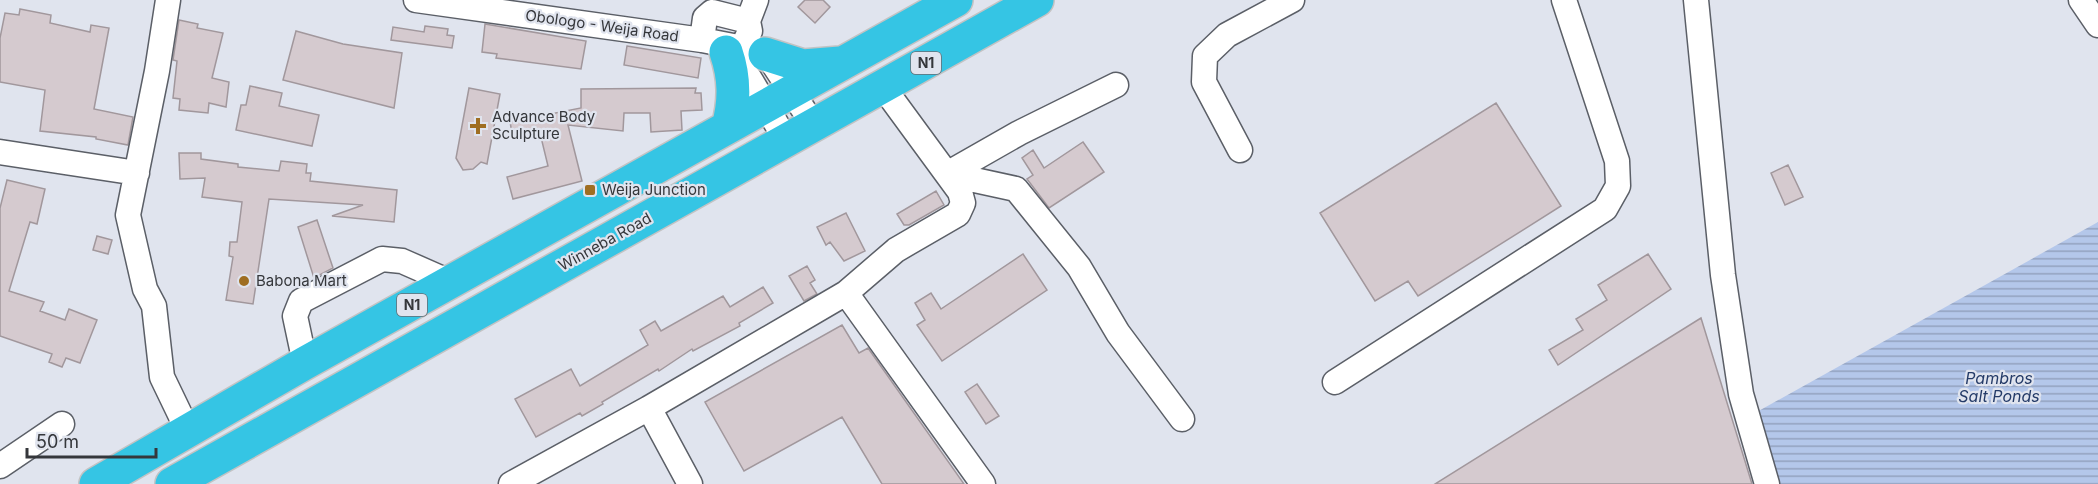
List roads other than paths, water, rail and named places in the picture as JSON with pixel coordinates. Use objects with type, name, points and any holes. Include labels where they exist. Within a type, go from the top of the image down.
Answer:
[{"type":"highway","name":"N1","points":[[96,484],[305,363],[956,0]]},
{"type":"highway","name":"Winneba Road","points":[[172,484],[1037,0]]},
{"type":"highway","points":[[728,127],[732,112],[734,82],[730,47],[803,66],[848,62]]},
{"type":"highway","points":[[258,390],[278,425]]},
{"type":"street","points":[[168,0],[157,71],[128,215],[145,289],[153,306],[162,377],[188,431]]},
{"type":"street","name":"Obologo - Weija Road","points":[[416,0],[449,2],[730,47]]},
{"type":"street","points":[[1240,150],[1204,82],[1205,56],[1227,35],[1292,0]]},
{"type":"street","points":[[1335,382],[1605,209],[1618,186],[1617,161],[1564,0]]},
{"type":"street","points":[[1696,0],[1723,275],[1741,394],[1767,484]]},
{"type":"street","points":[[2081,0],[2098,25]]},
{"type":"street","points":[[730,47],[750,31],[752,11],[713,6],[705,18],[730,47],[780,99],[799,132]]},
{"type":"street","points":[[730,47],[750,79],[780,99]]},
{"type":"street","points":[[947,174],[1019,133],[1116,85]]},
{"type":"street","points":[[511,484],[649,408],[846,293],[896,250],[958,214],[963,203],[960,192],[883,87]]},
{"type":"street","points":[[0,153],[137,173]]},
{"type":"street","points":[[947,174],[1016,189],[1079,267],[1118,333],[1182,419]]},
{"type":"street","points":[[305,363],[295,316],[301,301],[382,259],[402,261],[452,283]]},
{"type":"street","points":[[846,293],[983,484]]},
{"type":"street","points":[[649,408],[690,484]]},
{"type":"street","points":[[0,466],[62,424]]},
{"type":"water","name":"Pambros Salt Ponds","points":[[2098,222],[2098,484],[1779,484],[1755,413]]},
{"type":"place","name":"Advance Body Sculpture","points":[[478,126]]},
{"type":"place","name":"Weija Junction","points":[[590,190]]},
{"type":"place","name":"Babona Mart","points":[[244,281]]}]
